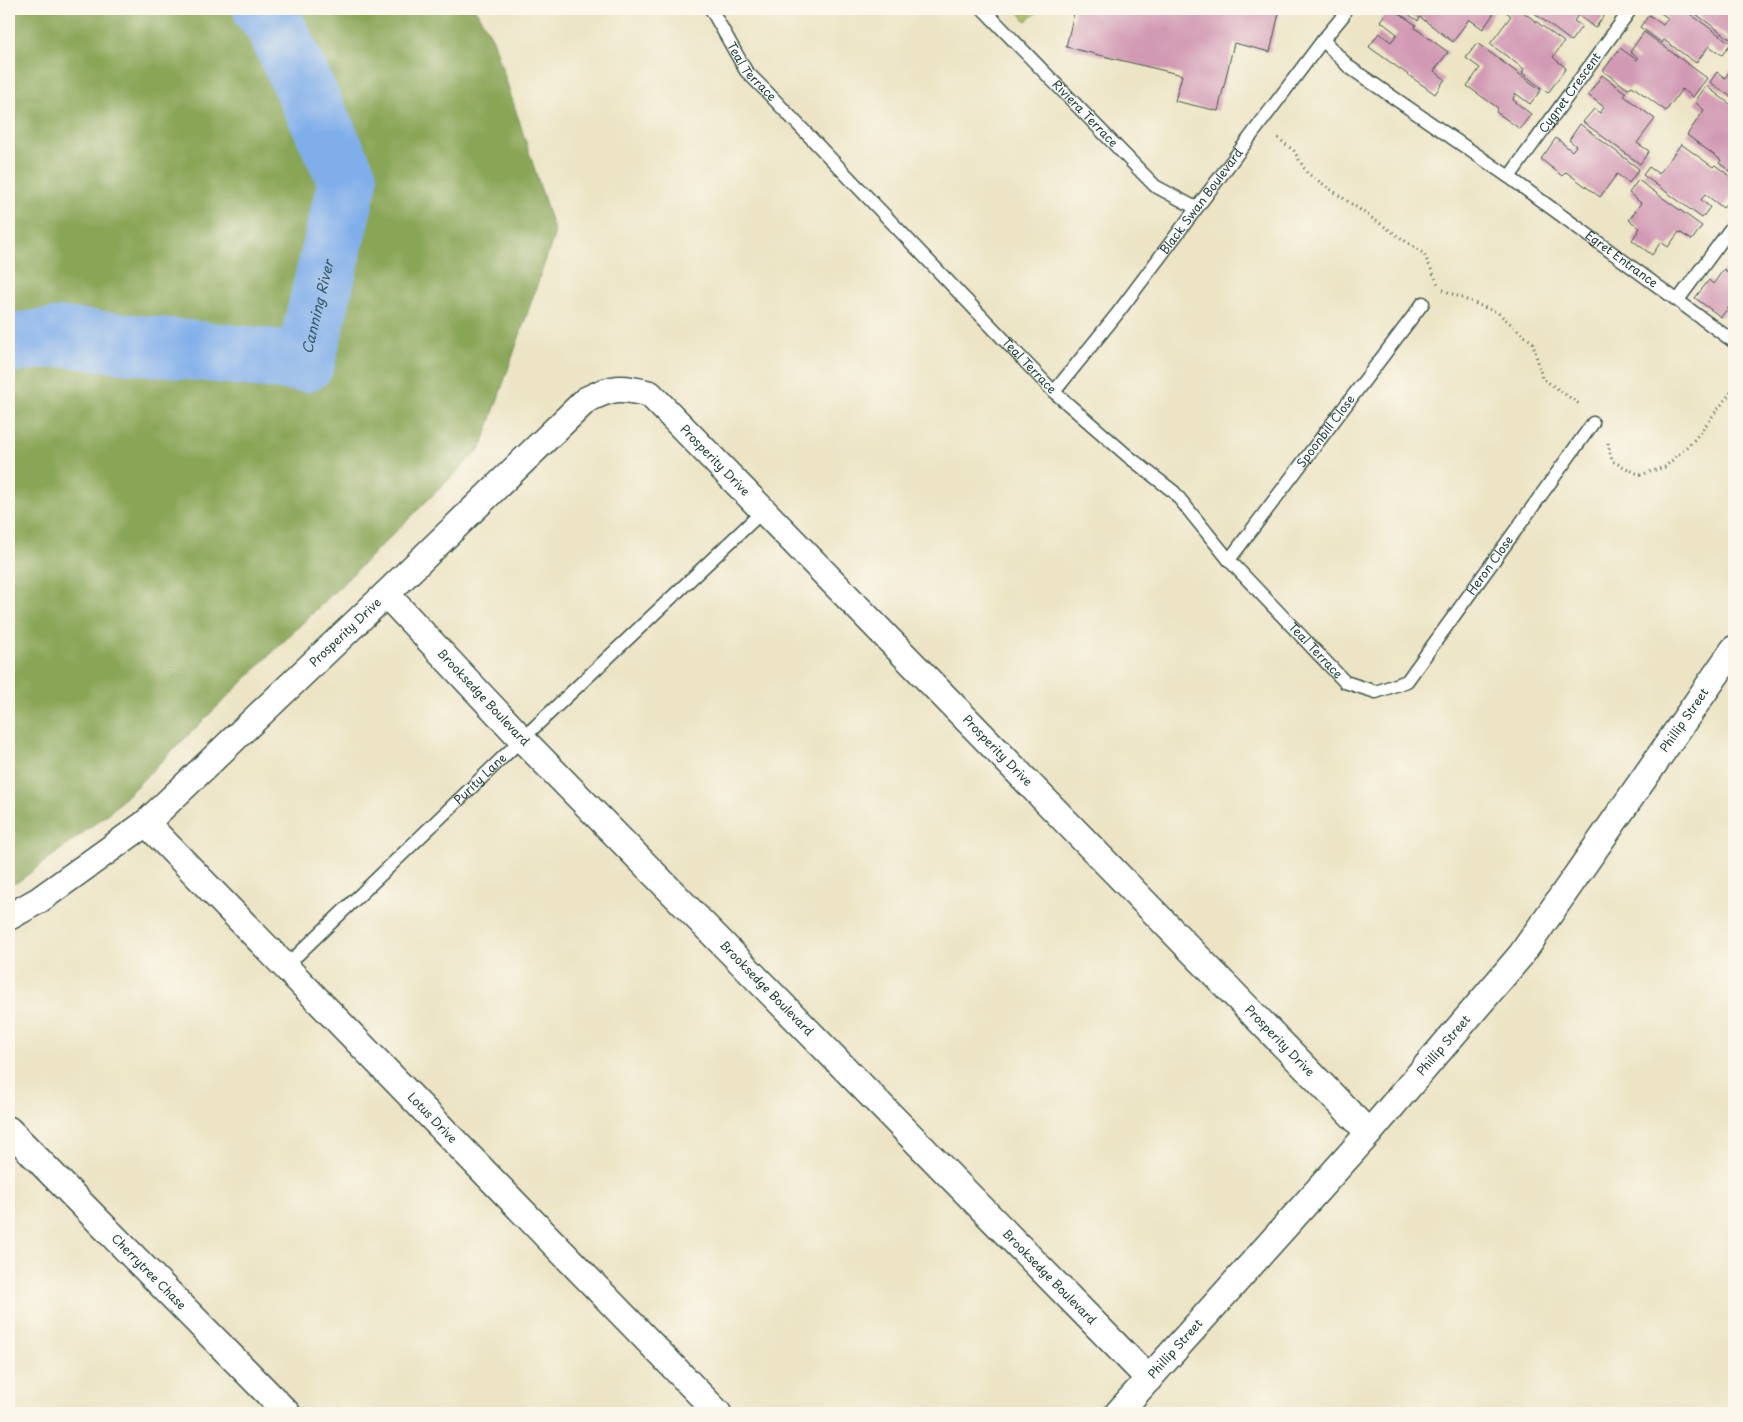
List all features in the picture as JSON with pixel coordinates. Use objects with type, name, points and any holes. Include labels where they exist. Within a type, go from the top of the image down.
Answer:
[{"type":"street","name":"Prosperity Drive","points":[[9,917],[39,900],[146,823],[586,400],[606,390],[630,388],[650,394],[1369,1133]]},
{"type":"street","name":"Brooksedge Boulevard","points":[[386,594],[522,739],[1149,1379]]},
{"type":"street","name":"Phillip Street","points":[[1118,1413],[1369,1133],[1521,955],[1734,649]]},
{"type":"street","name":"Lotus Drive","points":[[146,823],[718,1413]]},
{"type":"street","name":"Cherrytree Chase","points":[[9,1130],[287,1413]]},
{"type":"lane","name":"Teal Terrace","points":[[711,9],[746,71],[1054,392],[1129,457],[1174,492],[1228,560],[1344,682],[1376,692]]},
{"type":"lane","name":"Riviera Terrace","points":[[983,9],[1155,186],[1196,208]]},
{"type":"lane","name":"Black Swan Boulevard","points":[[1054,392],[1118,314],[1196,208],[1343,16],[1344,9]]},
{"type":"lane","name":"Cygnet Crescent","points":[[1509,177],[1631,9]]},
{"type":"lane","name":"Egret Entrance","points":[[1323,40],[1349,67],[1509,177],[1734,342]]},
{"type":"lane","points":[[1678,300],[1734,224]]},
{"type":"lane","name":"Spoonbill Close","points":[[1228,560],[1423,303]]},
{"type":"lane","name":"Heron Close","points":[[1376,692],[1407,681],[1592,423]]},
{"type":"lane","name":"Purity Lane","points":[[285,967],[764,510]]},
{"type":"path","points":[[1259,125],[1294,151],[1307,173],[1424,254],[1440,288],[1498,314],[1534,343],[1542,378],[1580,405]]},
{"type":"path","points":[[1606,437],[1612,461],[1640,475],[1665,467],[1695,439],[1734,388]]},
{"type":"green space","points":[[9,9],[475,9],[493,39],[555,233],[481,448],[109,813],[18,882],[9,885]]},
{"type":"green space","points":[[1016,9],[1041,9],[1026,21]]},
{"type":"building","points":[[1075,9],[1280,9],[1270,52],[1234,43],[1218,111],[1175,101],[1182,75],[1066,47]]},
{"type":"building","points":[[1389,9],[1393,9],[1416,25],[1415,28],[1448,52],[1434,71],[1445,79],[1435,94],[1369,47],[1379,33],[1391,42],[1397,34],[1380,21]]},
{"type":"building","points":[[1401,9],[1488,9],[1494,13],[1483,29],[1469,19],[1453,42],[1420,17],[1418,21]]},
{"type":"building","points":[[1502,9],[1519,9],[1564,42],[1553,57],[1566,68],[1548,93],[1522,73],[1524,69],[1490,44],[1511,16]]},
{"type":"building","points":[[1529,9],[1609,9],[1595,28],[1578,15],[1574,21],[1582,26],[1571,41]]},
{"type":"building","points":[[1657,9],[1683,9],[1731,43],[1722,55],[1709,46],[1696,63],[1664,40],[1662,43],[1640,27],[1649,15],[1663,25],[1668,18]]},
{"type":"building","points":[[1689,9],[1734,9],[1733,41]]},
{"type":"building","points":[[1644,32],[1707,78],[1693,97],[1682,89],[1666,111],[1632,86],[1628,89],[1603,71],[1620,48],[1637,60],[1638,58],[1630,52]]},
{"type":"building","points":[[1477,43],[1541,90],[1530,104],[1515,93],[1513,100],[1531,114],[1520,129],[1496,112],[1498,108],[1467,86],[1480,68],[1466,58]]},
{"type":"building","points":[[1734,65],[1734,99],[1710,82],[1717,72],[1725,78]]},
{"type":"building","points":[[1602,75],[1626,93],[1624,96],[1655,119],[1637,143],[1649,151],[1640,164],[1583,122],[1594,109],[1600,113],[1604,107],[1588,95]]},
{"type":"building","points":[[1706,86],[1734,107],[1734,174],[1719,163],[1721,160],[1687,135],[1704,110],[1695,102]]},
{"type":"building","points":[[1580,124],[1639,169],[1629,183],[1617,174],[1600,197],[1566,172],[1562,176],[1541,159],[1556,138],[1572,151],[1576,146],[1569,140]]},
{"type":"building","points":[[1681,144],[1713,167],[1715,165],[1734,179],[1734,193],[1723,208],[1705,194],[1701,200],[1710,207],[1702,218],[1643,175],[1649,167],[1659,174]]},
{"type":"building","points":[[1638,180],[1702,226],[1692,240],[1679,232],[1668,247],[1661,242],[1652,255],[1632,240],[1640,228],[1629,220],[1641,203],[1629,193]]},
{"type":"building","points":[[1734,262],[1734,304],[1732,303],[1721,317],[1695,298],[1709,280],[1713,284],[1724,269],[1727,272]]},
{"type":"waterway","name":"Canning River","points":[[9,343],[63,337],[305,362],[348,180],[271,17],[263,9]]}]
